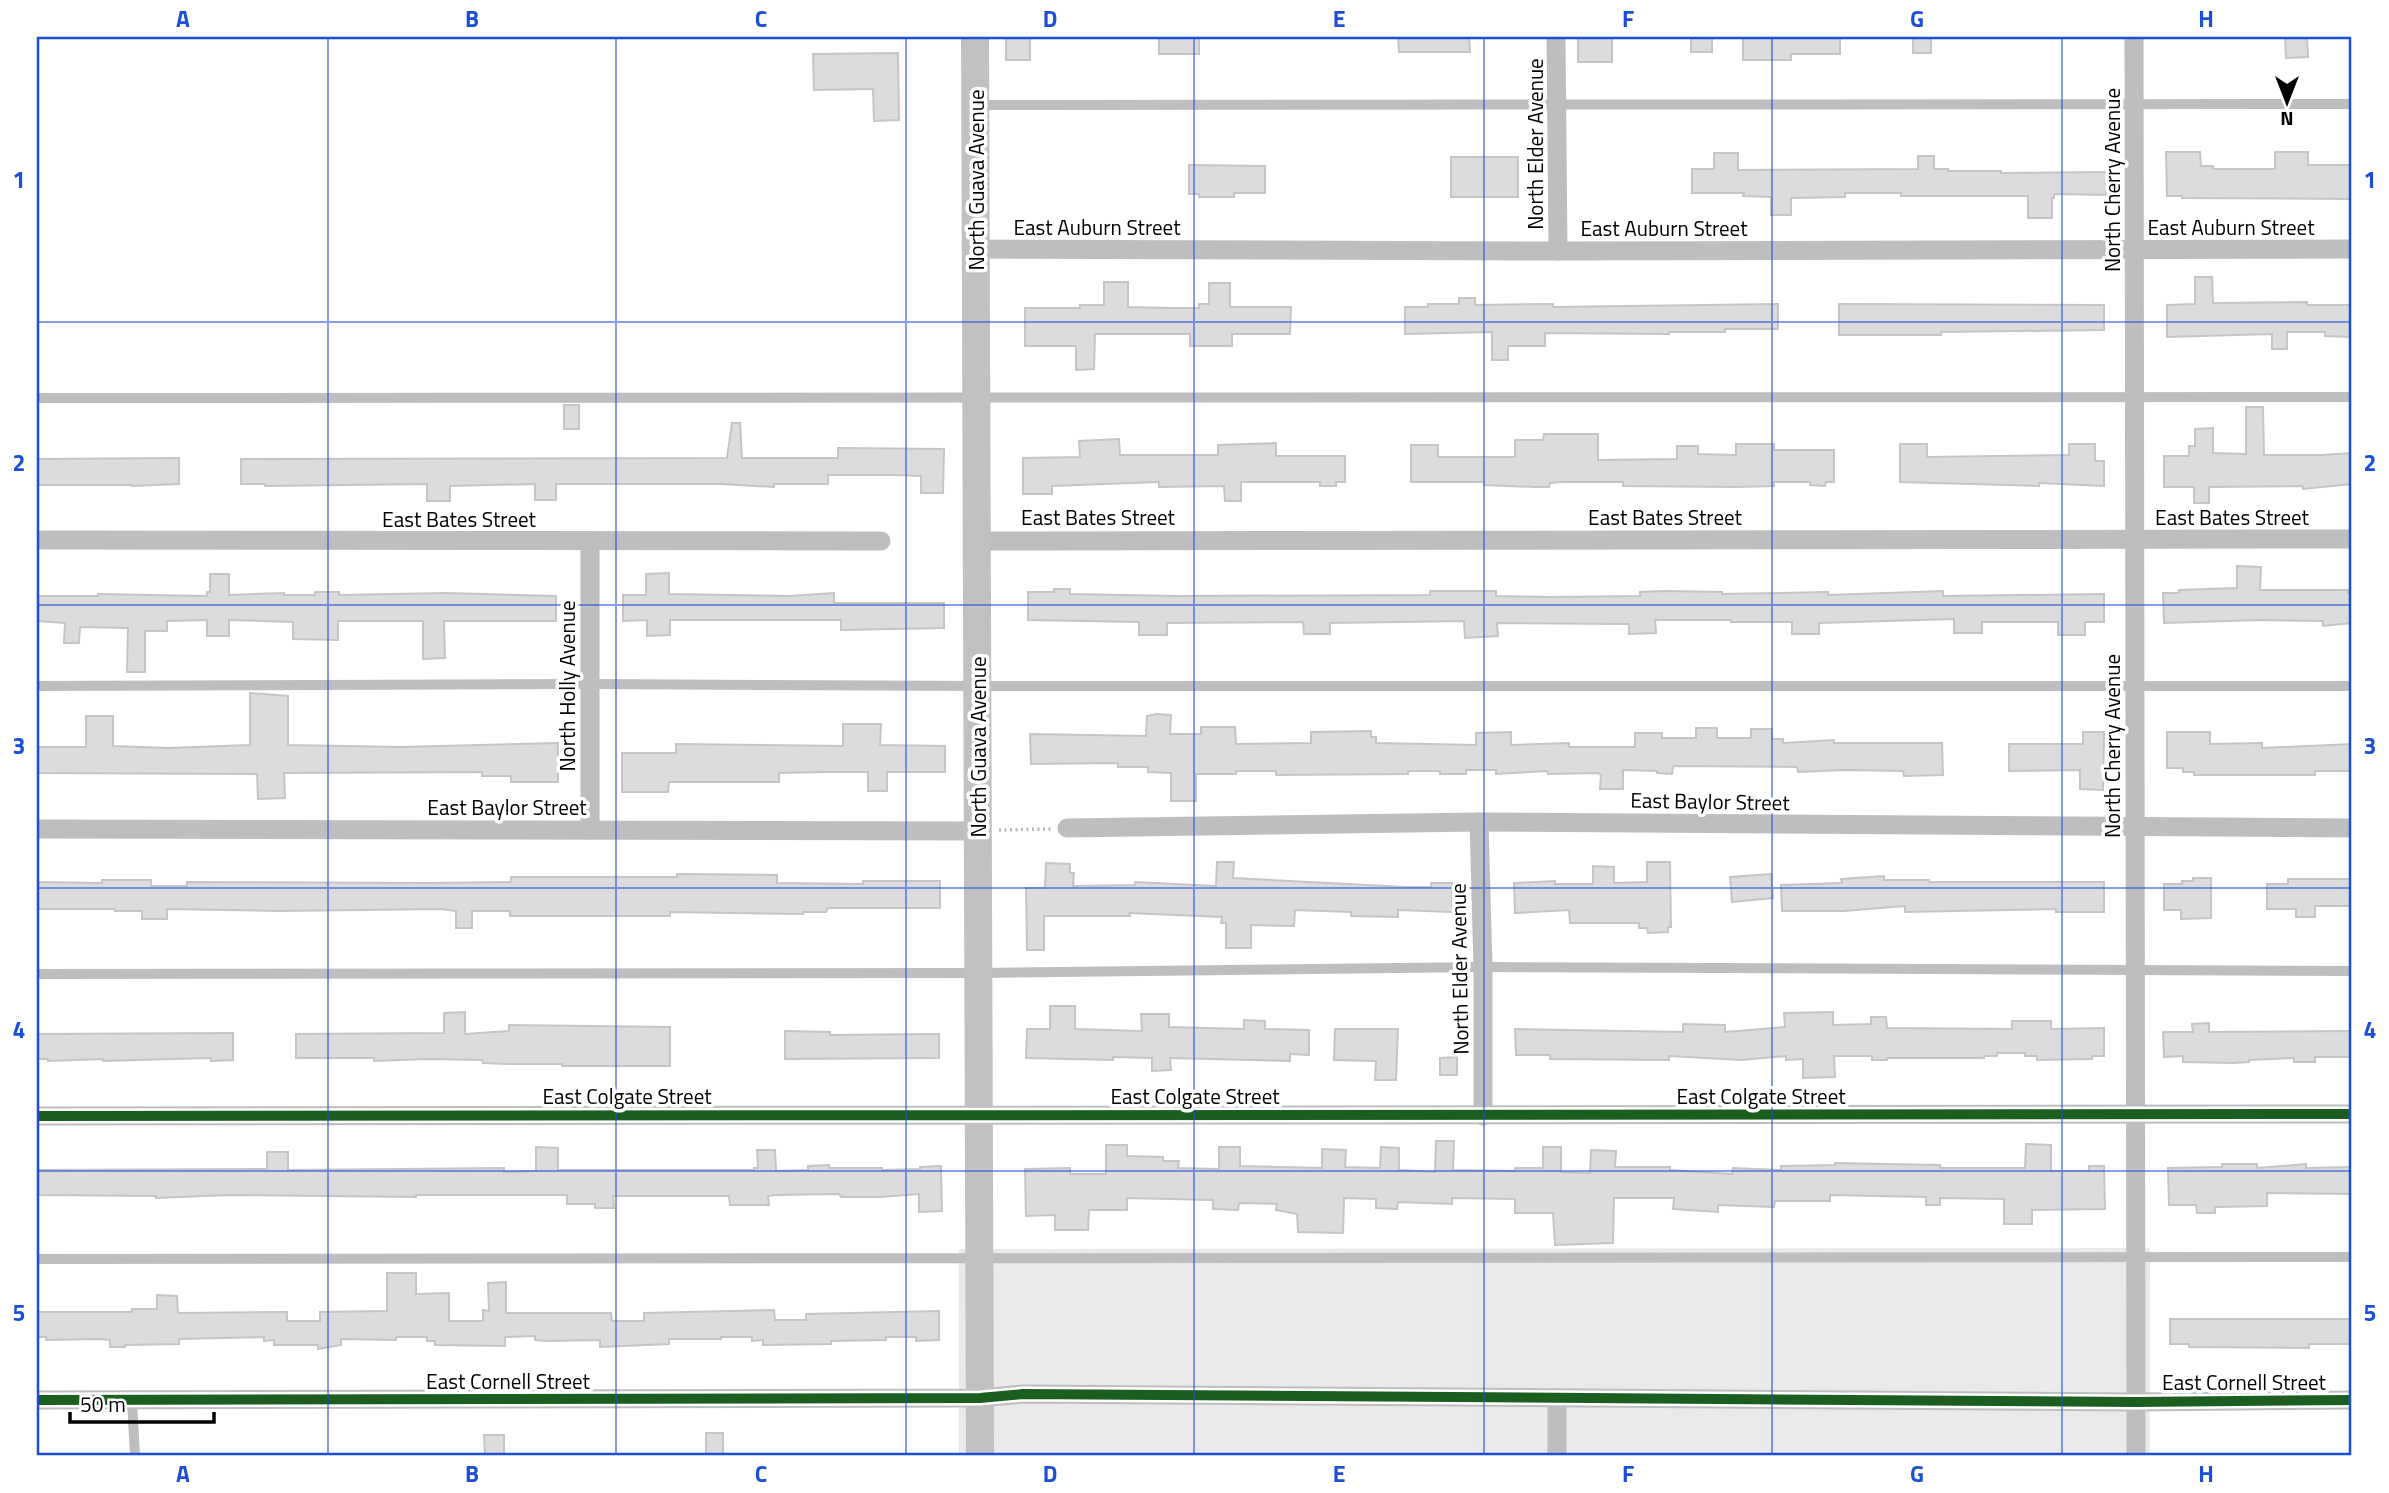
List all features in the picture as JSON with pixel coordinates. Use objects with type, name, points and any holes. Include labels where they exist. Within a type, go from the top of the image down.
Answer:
[{"type":"street","name":"North Guava Avenue","points":[[975,37],[980,1456]]},
{"type":"street","name":"North Elder Avenue","points":[[1556,37],[1558,251]]},
{"type":"street","name":"North Cherry Avenue","points":[[2134,37],[2136,1456]]},
{"type":"street","name":"East Auburn Street","points":[[976,249],[2352,249]]},
{"type":"street","name":"East Bates Street","points":[[978,541],[2352,539]]},
{"type":"street","name":"East Bates Street","points":[[37,541],[881,541]]},
{"type":"street","name":"North Holly Avenue","points":[[590,542],[590,830]]},
{"type":"street","name":"North Elder Avenue","points":[[1479,822],[1483,1116]]},
{"type":"street","name":"East Baylor Street","points":[[1067,828],[1479,822],[2352,828]]},
{"type":"street","name":"East Baylor Street","points":[[37,829],[978,831]]},
{"type":"street","name":"East Colgate Street","points":[[37,1116],[2352,1114]]},
{"type":"street","name":"East Cornell Street","points":[[37,1400],[980,1398],[1023,1394],[2135,1402],[2352,1401]]},
{"type":"street","points":[[1557,1398],[1557,1456]]},
{"type":"lane","points":[[975,105],[2352,104]]},
{"type":"lane","points":[[37,398],[2352,397]]},
{"type":"lane","points":[[37,686],[2352,686]]},
{"type":"lane","points":[[37,974],[978,973],[1483,967],[2352,971]]},
{"type":"lane","points":[[37,1259],[2352,1257]]},
{"type":"lane","points":[[132,1400],[135,1456]]},
{"type":"path","points":[[978,831],[1067,828]]},
{"type":"shaded area","points":[[2150,1248],[2150,1456],[959,1456],[959,1249]]},
{"type":"building","points":[[1006,37],[1030,37],[1030,60],[1006,60]]},
{"type":"building","points":[[1159,37],[1199,37],[1199,54],[1159,54]]},
{"type":"building","points":[[1398,37],[1469,37],[1470,52],[1399,52]]},
{"type":"building","points":[[1578,37],[1612,37],[1612,62],[1578,62]]},
{"type":"building","points":[[1691,37],[1712,37],[1712,52],[1691,52]]},
{"type":"building","points":[[1743,37],[1840,37],[1840,54],[1791,54],[1791,60],[1743,60]]},
{"type":"building","points":[[1913,37],[1931,37],[1931,53],[1913,53]]},
{"type":"building","points":[[2285,37],[2307,37],[2308,57],[2286,58]]},
{"type":"building","points":[[898,53],[899,120],[874,121],[873,89],[814,90],[813,54]]},
{"type":"building","points":[[2166,152],[2200,152],[2201,166],[2213,166],[2213,169],[2275,169],[2275,152],[2308,152],[2308,165],[2352,165],[2352,199],[2167,196]]},
{"type":"building","points":[[1714,153],[1738,153],[1738,170],[1918,169],[1918,156],[1934,156],[1934,169],[1948,171],[2107,172],[2106,195],[2054,194],[2052,218],[2028,218],[2028,196],[1901,196],[1901,193],[1845,193],[1845,197],[1791,198],[1791,215],[1771,215],[1771,197],[1743,196],[1744,193],[1692,193],[1692,169],[1714,169]]},
{"type":"building","points":[[1451,157],[1518,157],[1518,197],[1451,197]]},
{"type":"building","points":[[1189,165],[1265,166],[1265,193],[1234,193],[1234,197],[1199,197],[1199,194],[1189,194]]},
{"type":"building","points":[[2195,277],[2212,277],[2213,303],[2307,302],[2307,305],[2352,305],[2352,337],[2325,336],[2325,332],[2287,332],[2287,349],[2272,349],[2272,334],[2167,337],[2167,305],[2195,304]]},
{"type":"building","points":[[1104,282],[1128,282],[1128,307],[1169,308],[1199,308],[1199,304],[1209,304],[1209,283],[1230,283],[1230,307],[1291,307],[1290,334],[1232,334],[1232,346],[1190,346],[1190,334],[1095,334],[1094,369],[1076,370],[1076,346],[1025,346],[1025,308],[1104,305]]},
{"type":"building","points":[[1459,298],[1475,298],[1475,305],[1553,304],[1553,307],[1778,304],[1778,329],[1725,329],[1725,332],[1669,334],[1545,333],[1545,346],[1508,346],[1508,360],[1492,360],[1492,332],[1405,334],[1405,307],[1459,304]]},
{"type":"building","points":[[1839,304],[2104,305],[2104,330],[1839,335]]},
{"type":"building","points":[[564,405],[579,405],[579,429],[564,429]]},
{"type":"building","points":[[2246,407],[2263,407],[2264,455],[2352,453],[2352,484],[2303,489],[2303,486],[2209,487],[2209,503],[2194,503],[2194,487],[2164,487],[2164,456],[2189,456],[2189,446],[2195,446],[2195,429],[2213,428],[2213,453],[2246,454]]},
{"type":"building","points":[[732,423],[740,423],[742,458],[838,458],[838,448],[944,449],[943,493],[921,493],[921,476],[897,475],[828,475],[828,484],[774,484],[774,487],[721,484],[556,484],[556,500],[535,500],[535,484],[450,486],[450,501],[427,501],[427,484],[241,484],[241,459],[727,458]]},
{"type":"building","points":[[1544,434],[1598,434],[1598,460],[1677,459],[1677,446],[1698,446],[1698,454],[1736,455],[1736,444],[1774,444],[1774,450],[1834,450],[1834,482],[1826,482],[1825,486],[1810,485],[1810,482],[1774,482],[1774,486],[1736,487],[1623,486],[1623,482],[1561,482],[1550,483],[1549,487],[1535,487],[1484,485],[1484,482],[1411,482],[1411,445],[1438,445],[1438,457],[1515,457],[1515,440],[1543,440]]},
{"type":"building","points":[[1119,439],[1120,455],[1218,455],[1218,445],[1276,443],[1276,456],[1345,456],[1345,482],[1336,482],[1336,486],[1320,486],[1320,482],[1241,482],[1241,501],[1225,501],[1224,486],[1159,487],[1159,482],[1052,486],[1052,494],[1023,494],[1023,458],[1080,457],[1079,441]]},
{"type":"building","points":[[1900,444],[1927,444],[1927,457],[2069,455],[2069,444],[2095,444],[2095,461],[2104,461],[2104,486],[1900,482]]},
{"type":"building","points":[[179,458],[179,484],[37,485],[37,459]]},
{"type":"building","points":[[2237,566],[2261,567],[2260,590],[2348,590],[2348,593],[2352,593],[2352,623],[2323,626],[2323,621],[2260,620],[2164,623],[2163,593],[2237,588]]},
{"type":"building","points":[[669,573],[669,594],[789,596],[834,593],[834,603],[944,603],[944,628],[841,630],[841,620],[670,620],[670,635],[647,636],[647,620],[623,621],[623,595],[646,595],[646,574]]},
{"type":"building","points":[[210,574],[229,574],[229,595],[315,595],[315,592],[339,592],[339,595],[447,593],[556,596],[556,621],[444,621],[445,658],[423,659],[423,621],[338,621],[338,640],[293,639],[293,622],[229,620],[229,636],[207,636],[207,620],[167,621],[167,631],[145,631],[145,672],[127,672],[128,628],[80,627],[79,643],[64,643],[65,623],[37,621],[37,596],[207,596],[207,592],[210,592]]},
{"type":"building","points":[[1054,589],[1070,589],[1070,594],[1177,596],[1430,595],[1430,591],[1496,591],[1496,596],[1550,597],[1640,596],[1640,592],[1665,591],[1722,594],[1828,592],[1828,595],[1943,591],[1943,596],[2104,594],[2104,622],[2085,622],[2085,635],[2058,635],[2058,622],[1982,622],[1982,633],[1954,633],[1954,619],[1819,623],[1819,634],[1792,634],[1792,622],[1655,620],[1656,633],[1629,634],[1629,624],[1497,623],[1498,636],[1465,638],[1464,621],[1330,623],[1330,634],[1304,634],[1303,622],[1167,623],[1167,635],[1139,635],[1139,622],[1028,620],[1028,592],[1054,592]]},
{"type":"building","points":[[250,693],[288,696],[288,745],[400,747],[558,743],[558,782],[511,782],[511,776],[482,776],[482,772],[284,773],[285,798],[258,799],[257,774],[37,773],[37,747],[86,747],[86,716],[113,716],[113,746],[169,748],[250,745]]},
{"type":"building","points":[[1171,715],[1170,734],[1201,734],[1201,727],[1235,727],[1236,744],[1311,743],[1311,732],[1371,731],[1371,737],[1376,737],[1376,743],[1476,745],[1476,733],[1511,732],[1511,745],[1569,743],[1569,747],[1635,747],[1635,733],[1662,733],[1662,738],[1696,738],[1696,728],[1717,728],[1717,738],[1751,738],[1751,729],[1772,729],[1772,739],[1783,739],[1783,743],[1834,740],[1834,743],[1942,743],[1943,775],[1904,776],[1903,771],[1798,772],[1797,767],[1673,766],[1672,774],[1623,770],[1623,789],[1600,789],[1601,775],[1598,773],[1548,774],[1547,771],[1496,774],[1496,770],[1466,770],[1466,774],[1408,771],[1408,774],[1276,775],[1276,771],[1236,771],[1236,774],[1196,774],[1196,801],[1171,801],[1171,773],[1148,772],[1148,767],[1118,767],[1118,763],[1031,764],[1030,734],[1146,736],[1147,716]]},
{"type":"building","points":[[843,724],[881,724],[880,745],[945,746],[945,772],[887,772],[887,791],[868,791],[868,772],[824,772],[779,773],[779,782],[669,782],[668,792],[622,792],[622,753],[676,753],[676,744],[843,746]]},
{"type":"building","points":[[2083,732],[2104,732],[2103,790],[2080,789],[2080,770],[2009,771],[2009,744],[2083,744]]},
{"type":"building","points":[[2167,732],[2210,732],[2210,744],[2262,743],[2262,748],[2352,744],[2352,771],[2315,771],[2315,775],[2194,775],[2194,772],[2183,772],[2183,768],[2167,768]]},
{"type":"building","points":[[1217,862],[1234,862],[1233,878],[1406,887],[1431,887],[1431,883],[1452,883],[1452,912],[1398,910],[1398,917],[1351,916],[1351,912],[1295,910],[1294,926],[1251,925],[1251,948],[1226,948],[1226,923],[1221,923],[1222,917],[1129,913],[1130,916],[1044,916],[1044,950],[1027,950],[1026,888],[1045,888],[1046,863],[1070,864],[1070,873],[1074,873],[1073,886],[1135,885],[1135,882],[1216,886]]},
{"type":"building","points":[[1647,862],[1670,862],[1671,927],[1668,927],[1668,932],[1648,933],[1647,928],[1639,928],[1639,923],[1570,923],[1569,910],[1515,913],[1514,883],[1555,881],[1555,884],[1593,884],[1593,866],[1614,867],[1614,883],[1647,882]]},
{"type":"building","points":[[677,874],[777,875],[777,883],[940,881],[940,908],[828,908],[826,912],[803,914],[670,912],[670,916],[510,916],[510,911],[472,911],[472,928],[456,928],[456,911],[441,909],[167,909],[167,919],[142,919],[142,911],[37,909],[37,882],[102,883],[102,880],[151,880],[151,886],[187,886],[187,882],[511,882],[511,877],[677,877]]},
{"type":"building","points":[[1771,874],[1773,898],[1732,902],[1730,877]]},
{"type":"building","points":[[1884,876],[1884,880],[1929,882],[2104,882],[2104,912],[2056,912],[2056,909],[1905,912],[1905,906],[1844,911],[1782,911],[1781,885],[1842,883],[1841,879]]},
{"type":"building","points":[[2193,878],[2211,878],[2211,918],[2181,919],[2181,910],[2164,910],[2164,884],[2182,884],[2182,881],[2193,881]]},
{"type":"building","points":[[2288,879],[2352,879],[2352,906],[2315,906],[2315,917],[2296,917],[2296,909],[2267,909],[2267,884],[2288,884]]},
{"type":"building","points":[[1050,1006],[1075,1006],[1075,1029],[1142,1031],[1141,1014],[1169,1014],[1169,1027],[1244,1029],[1244,1020],[1265,1021],[1265,1029],[1309,1030],[1309,1055],[1290,1054],[1290,1061],[1170,1058],[1171,1070],[1152,1071],[1152,1058],[1026,1058],[1027,1029],[1050,1029]]},
{"type":"building","points":[[465,1012],[465,1034],[509,1031],[509,1025],[670,1027],[670,1066],[562,1066],[483,1063],[482,1060],[374,1061],[374,1058],[296,1058],[296,1034],[444,1033],[444,1013]]},
{"type":"building","points":[[1833,1012],[1833,1025],[1871,1024],[1871,1017],[1886,1017],[1887,1028],[2012,1029],[2012,1021],[2051,1021],[2051,1029],[2104,1028],[2104,1056],[2092,1056],[2092,1059],[2037,1060],[2037,1056],[2025,1056],[2025,1053],[1997,1053],[1997,1056],[1984,1058],[1872,1060],[1872,1056],[1834,1056],[1835,1077],[1803,1078],[1803,1059],[1786,1060],[1786,1056],[1741,1060],[1669,1056],[1669,1060],[1550,1059],[1550,1055],[1516,1055],[1515,1029],[1683,1032],[1683,1024],[1725,1025],[1725,1032],[1785,1027],[1784,1013]]},
{"type":"building","points":[[2209,1023],[2209,1032],[2352,1031],[2352,1057],[2315,1057],[2315,1062],[2294,1062],[2294,1058],[2233,1063],[2183,1062],[2183,1056],[2164,1057],[2163,1032],[2193,1032],[2192,1024]]},
{"type":"building","points":[[1335,1029],[1398,1029],[1396,1080],[1375,1080],[1376,1061],[1334,1060]]},
{"type":"building","points":[[785,1031],[830,1032],[830,1035],[939,1034],[939,1058],[785,1059]]},
{"type":"building","points":[[233,1033],[233,1060],[37,1059],[37,1034]]},
{"type":"building","points":[[1457,1057],[1457,1075],[1440,1075],[1440,1058]]},
{"type":"building","points":[[1436,1141],[1454,1141],[1453,1170],[1515,1171],[1515,1168],[1543,1168],[1543,1147],[1561,1147],[1561,1172],[1590,1173],[1591,1150],[1616,1151],[1615,1167],[1670,1167],[1670,1170],[1732,1174],[1733,1168],[1781,1170],[1781,1166],[1835,1163],[1940,1165],[1940,1168],[2025,1168],[2026,1144],[2051,1145],[2051,1171],[2089,1171],[2089,1166],[2104,1166],[2105,1209],[2032,1210],[2032,1224],[2004,1224],[2004,1199],[1940,1198],[1940,1205],[1926,1205],[1926,1197],[1830,1195],[1830,1201],[1775,1201],[1774,1207],[1718,1205],[1718,1212],[1673,1209],[1674,1198],[1614,1198],[1613,1243],[1555,1245],[1553,1213],[1515,1213],[1515,1199],[1452,1198],[1452,1204],[1398,1202],[1397,1209],[1376,1208],[1376,1199],[1344,1198],[1343,1233],[1298,1232],[1297,1214],[1276,1210],[1277,1204],[1239,1203],[1238,1210],[1213,1209],[1213,1200],[1127,1198],[1127,1210],[1089,1210],[1088,1230],[1055,1230],[1055,1215],[1026,1216],[1025,1169],[1070,1168],[1070,1174],[1106,1174],[1106,1145],[1127,1145],[1127,1156],[1163,1157],[1163,1161],[1179,1161],[1178,1168],[1219,1169],[1219,1147],[1240,1147],[1240,1166],[1322,1168],[1322,1149],[1346,1150],[1345,1167],[1380,1168],[1381,1147],[1399,1148],[1399,1170],[1435,1172]]},
{"type":"building","points":[[536,1147],[558,1148],[558,1170],[754,1170],[758,1168],[757,1150],[775,1150],[776,1171],[808,1170],[808,1166],[829,1165],[829,1168],[882,1170],[941,1166],[942,1211],[919,1212],[919,1194],[880,1197],[841,1197],[839,1194],[776,1195],[768,1196],[769,1205],[730,1205],[729,1196],[613,1196],[614,1208],[595,1208],[595,1204],[567,1204],[567,1195],[229,1195],[156,1198],[37,1195],[37,1170],[267,1169],[267,1152],[288,1152],[288,1170],[504,1168],[504,1172],[536,1171]]},
{"type":"building","points":[[2222,1164],[2257,1164],[2257,1168],[2306,1164],[2306,1168],[2352,1167],[2352,1194],[2267,1193],[2267,1206],[2215,1207],[2215,1213],[2197,1213],[2196,1205],[2169,1205],[2168,1168],[2222,1167]]},
{"type":"building","points":[[387,1273],[416,1273],[416,1294],[449,1293],[449,1321],[483,1321],[483,1310],[489,1311],[488,1283],[506,1282],[506,1313],[611,1313],[612,1321],[644,1321],[644,1313],[774,1310],[775,1320],[806,1320],[806,1314],[939,1311],[939,1340],[916,1341],[916,1337],[886,1337],[886,1340],[831,1341],[831,1344],[763,1345],[763,1340],[752,1341],[752,1337],[721,1337],[669,1339],[669,1344],[600,1347],[600,1340],[546,1341],[535,1340],[535,1336],[505,1337],[505,1346],[435,1345],[435,1341],[427,1341],[427,1337],[396,1337],[396,1340],[341,1339],[341,1345],[318,1349],[318,1345],[274,1345],[274,1340],[264,1341],[264,1337],[179,1339],[179,1344],[110,1347],[110,1340],[46,1340],[46,1337],[37,1337],[37,1312],[132,1312],[132,1309],[157,1309],[157,1295],[177,1296],[178,1313],[287,1312],[287,1321],[320,1321],[320,1312],[387,1311]]},
{"type":"building","points":[[2170,1319],[2352,1319],[2352,1344],[2309,1344],[2309,1348],[2189,1347],[2189,1344],[2170,1344]]},
{"type":"building","points":[[706,1433],[723,1433],[723,1456],[706,1456]]},
{"type":"building","points":[[484,1435],[504,1435],[504,1456],[485,1456]]},
{"type":"cycle path","points":[[37,1116],[2352,1114]]},
{"type":"cycle path","points":[[37,1400],[980,1398],[1023,1394],[2135,1402],[2352,1400]]}]
